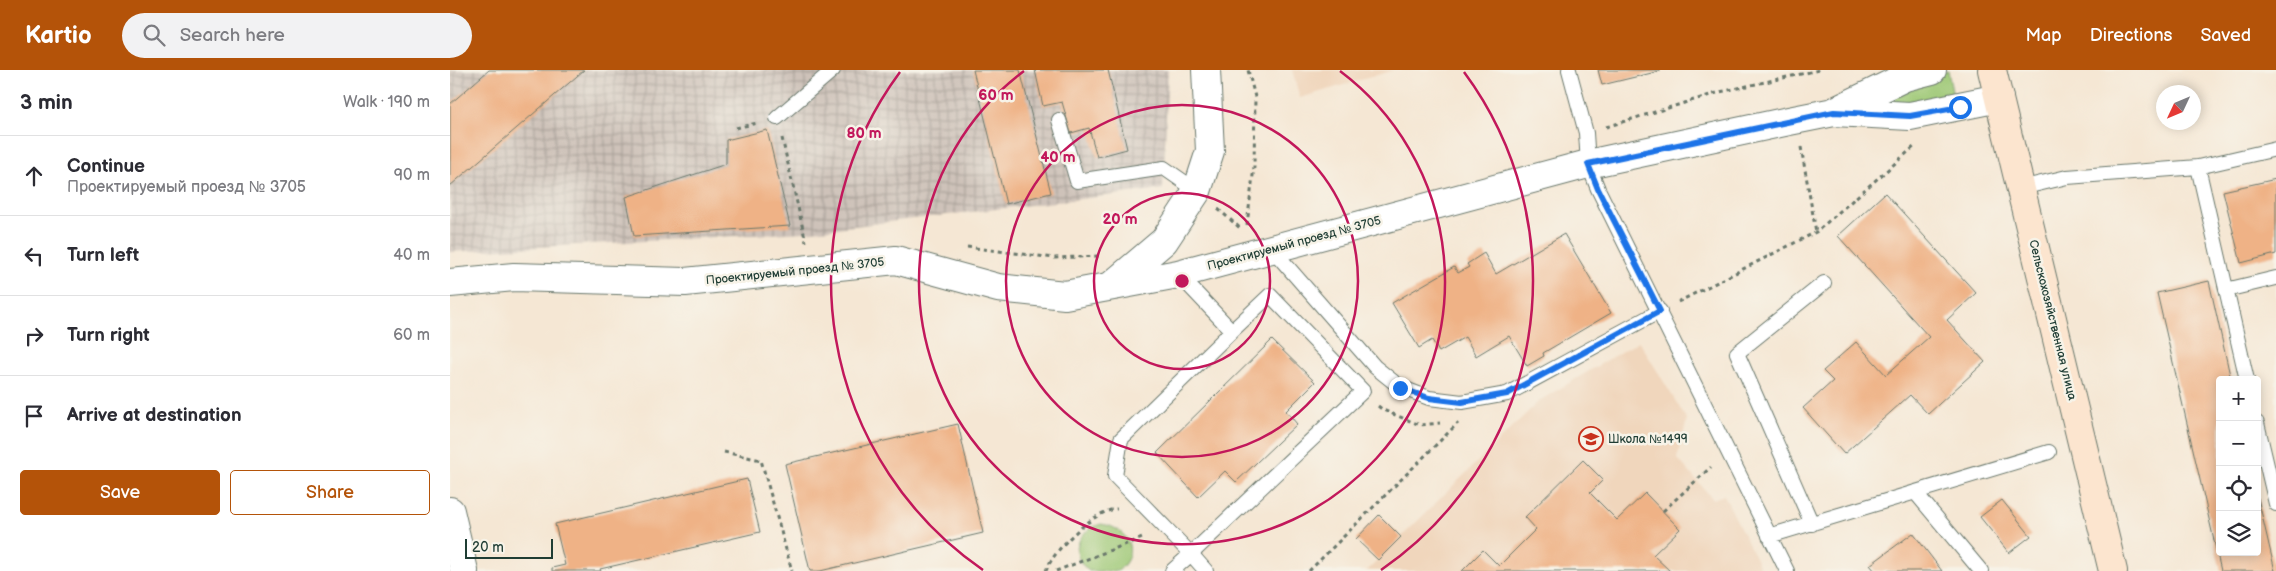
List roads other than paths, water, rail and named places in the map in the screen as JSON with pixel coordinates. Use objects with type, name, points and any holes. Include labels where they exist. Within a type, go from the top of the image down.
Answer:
[{"type":"main road","name":"Сельскохозяйственная улица","points":[[1992,70],[2110,570]]},
{"type":"street","points":[[1110,287],[1164,242],[1196,191],[1210,151],[1206,70]]},
{"type":"street","name":"Проектируемый проезд № 3705","points":[[450,282],[514,277],[686,282],[896,260],[998,288],[1065,296],[1178,274],[1588,164],[1834,112],[1905,77],[1932,70]]},
{"type":"street","name":"Проектируемый проезд № 3705","points":[[1834,112],[1910,116],[1999,98]]},
{"type":"street","points":[[450,511],[464,571]]},
{"type":"lane","points":[[777,118],[833,70]]},
{"type":"lane","points":[[1569,70],[1586,133],[1588,164],[1598,189],[1787,571]]},
{"type":"lane","points":[[1059,120],[1077,181],[1164,168],[1196,191]]},
{"type":"lane","points":[[2021,188],[2067,177],[2198,167],[2276,149]]},
{"type":"lane","points":[[2198,167],[2246,376]]},
{"type":"lane","points":[[1272,249],[1375,367],[1400,388],[1429,398],[1462,402],[1507,394],[1660,311]]},
{"type":"lane","points":[[1178,274],[1232,331]]},
{"type":"lane","points":[[2226,290],[2276,278]]},
{"type":"lane","points":[[1812,524],[1737,353],[1824,283]]},
{"type":"lane","points":[[1172,571],[1191,554],[1363,391],[1270,295],[1122,438],[1115,476],[1191,554],[1206,571]]},
{"type":"lane","points":[[2261,440],[2276,504]]},
{"type":"lane","points":[[1769,536],[2048,452]]},
{"type":"lane","points":[[1916,492],[1981,571]]},
{"type":"place","name":"Школа №1499","points":[[1591,439]]}]
